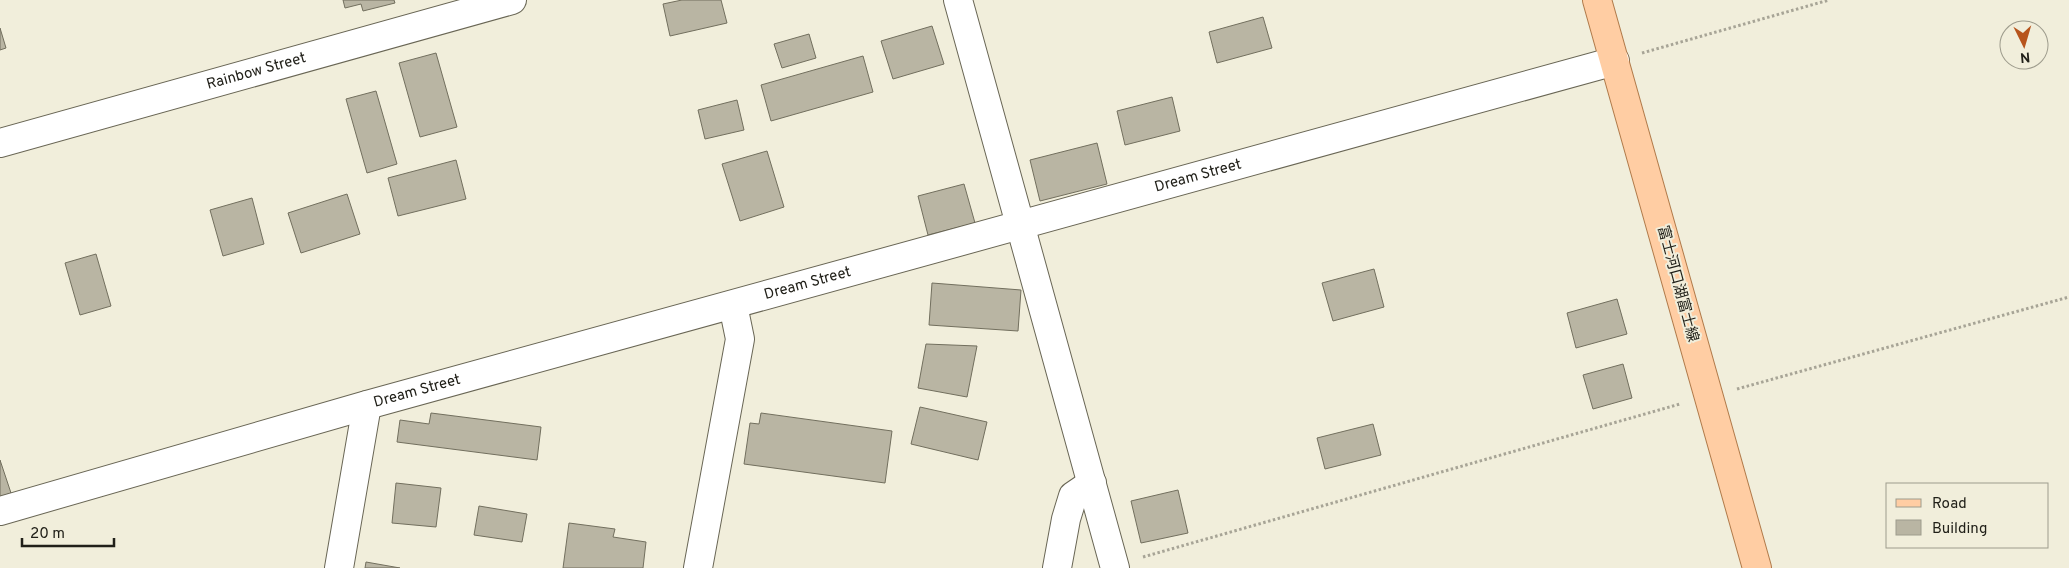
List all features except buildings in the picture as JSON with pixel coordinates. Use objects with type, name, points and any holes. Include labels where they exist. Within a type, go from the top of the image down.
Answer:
[{"type":"main road","name":"富士河口湖富士線","points":[[1598,0],[1757,568]]},
{"type":"street","name":"Rainbow Street","points":[[0,143],[512,0]]},
{"type":"street","points":[[958,0],[1115,566]]},
{"type":"street","name":"Dream Street","points":[[0,511],[367,405],[1615,61]]},
{"type":"street","points":[[698,568],[740,339],[733,305]]},
{"type":"street","points":[[339,568],[367,405]]},
{"type":"street","points":[[1056,568],[1066,518],[1073,496],[1092,483]]},
{"type":"path","points":[[1615,61],[1829,0]]},
{"type":"path","points":[[1115,566],[1708,397],[2069,297]]}]
